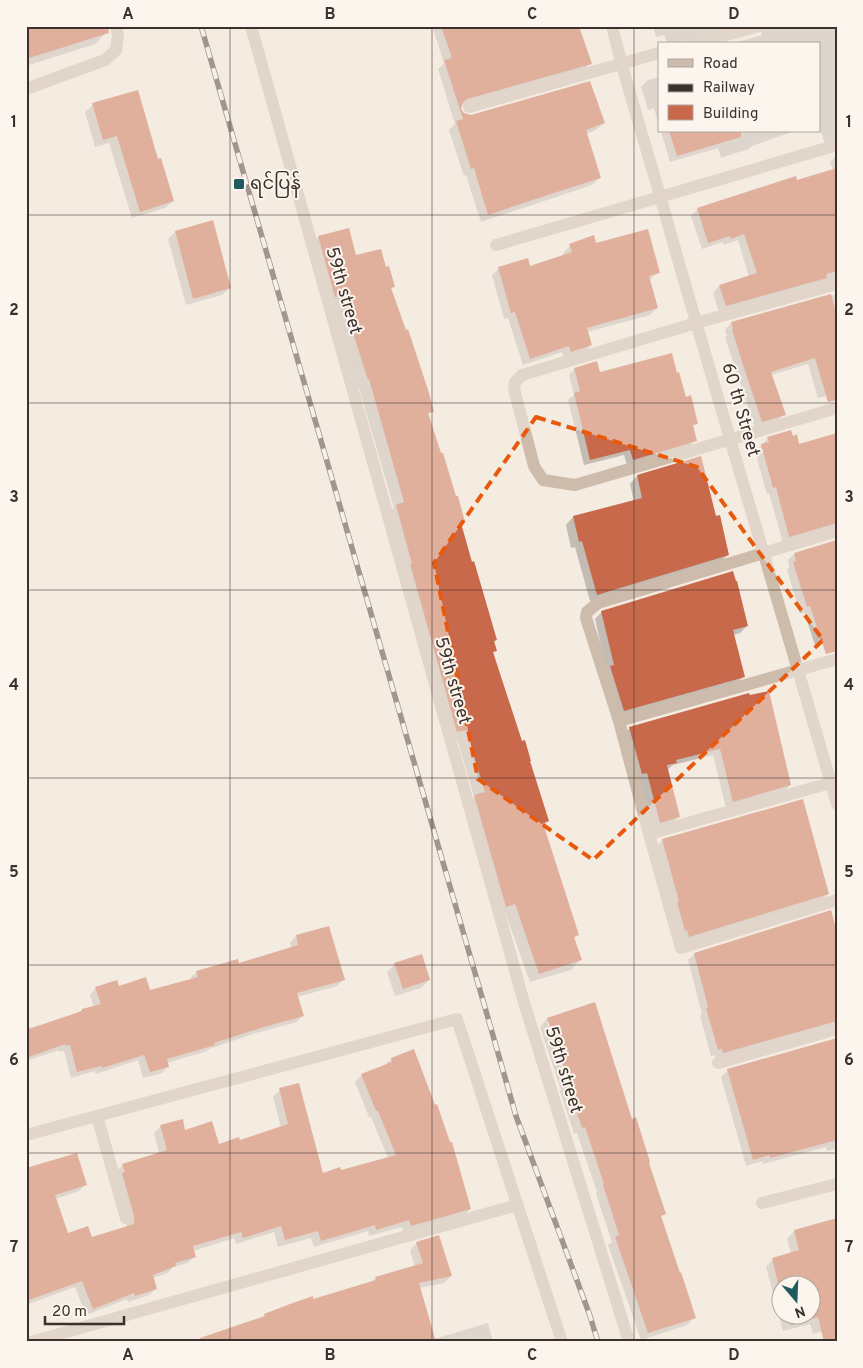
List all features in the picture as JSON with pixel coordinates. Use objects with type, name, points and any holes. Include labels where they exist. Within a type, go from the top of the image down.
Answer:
[{"type":"street","points":[[26,88],[105,60],[116,50],[118,35],[116,26]]},
{"type":"street","name":"59th street","points":[[251,26],[523,999],[629,1342]]},
{"type":"street","name":"60 th Street","points":[[612,26],[620,63],[661,197],[763,553],[798,671],[834,782],[837,804]]},
{"type":"street","points":[[701,42],[760,26]]},
{"type":"street","points":[[469,107],[658,53]]},
{"type":"street","points":[[496,245],[837,145]]},
{"type":"street","points":[[837,284],[696,323],[522,375],[515,382],[514,389],[534,466],[543,480],[575,485],[837,408]]},
{"type":"street","points":[[837,531],[598,603],[587,612],[586,618],[619,721],[681,948],[837,900]]},
{"type":"street","points":[[619,721],[837,659]]},
{"type":"street","points":[[649,834],[834,782]]},
{"type":"street","points":[[26,1135],[457,1018],[562,1342]]},
{"type":"street","points":[[718,1063],[837,1029]]},
{"type":"street","points":[[97,1116],[126,1218]]},
{"type":"street","points":[[762,1203],[837,1184]]},
{"type":"street","points":[[31,1342],[517,1205]]},
{"type":"highlighted area","points":[[536,417],[697,467],[823,640],[593,860],[478,779],[434,563]]},
{"type":"building","points":[[26,26],[108,26],[109,33],[26,59]]},
{"type":"building","points":[[441,26],[579,26],[592,64],[467,99],[463,102],[461,109],[464,113],[471,115],[590,81],[605,123],[586,130],[601,178],[488,215],[474,168],[471,169],[456,121],[463,119],[444,60],[452,58]]},
{"type":"building","points":[[138,90],[158,159],[161,158],[174,201],[140,212],[117,136],[103,140],[92,103]]},
{"type":"building","points":[[669,132],[741,132],[741,137],[677,156]]},
{"type":"building","points":[[837,168],[837,271],[826,274],[827,278],[726,306],[719,285],[757,273],[744,234],[731,239],[730,236],[708,243],[697,208],[796,176],[797,180]]},
{"type":"building","points":[[213,220],[231,288],[193,299],[175,231]]},
{"type":"building","points":[[349,228],[356,255],[381,249],[386,267],[389,266],[395,287],[391,288],[406,330],[408,329],[429,393],[434,412],[428,413],[456,496],[458,496],[465,522],[461,523],[497,640],[494,641],[497,651],[493,652],[522,741],[525,740],[549,821],[543,823],[579,935],[574,937],[582,960],[539,974],[515,904],[506,907],[474,795],[485,792],[466,730],[457,732],[410,564],[412,564],[396,505],[404,502],[369,379],[345,308],[343,308],[340,296],[335,297],[318,236]]},
{"type":"building","points":[[648,229],[660,273],[649,276],[658,308],[587,328],[592,345],[571,352],[569,346],[530,359],[515,312],[511,313],[498,267],[528,258],[530,266],[572,252],[569,244],[594,235],[596,243]]},
{"type":"building","points":[[831,294],[837,316],[837,400],[828,402],[815,358],[771,372],[786,415],[762,422],[731,322]]},
{"type":"building","points":[[672,353],[686,397],[691,395],[698,424],[693,425],[697,441],[633,460],[630,450],[590,460],[574,393],[580,391],[574,368],[597,361],[600,372]]},
{"type":"building","points":[[791,430],[793,436],[797,434],[799,444],[837,433],[837,523],[789,537],[776,487],[773,488],[761,444],[769,442],[767,437]]},
{"type":"building","points":[[701,456],[716,516],[720,515],[729,555],[597,595],[582,541],[579,542],[573,516],[642,498],[637,475]]},
{"type":"building","points":[[837,540],[837,651],[826,654],[810,606],[807,607],[793,562],[796,561],[794,553]]},
{"type":"building","points":[[733,571],[748,626],[733,630],[745,677],[624,711],[610,666],[614,665],[601,611]]},
{"type":"building","points":[[769,691],[791,785],[733,802],[720,749],[676,760],[677,763],[667,765],[680,817],[660,823],[647,773],[642,774],[629,727],[749,693],[750,695]]},
{"type":"building","points":[[803,799],[829,894],[689,937],[687,930],[685,931],[677,902],[679,901],[662,839]]},
{"type":"building","points":[[831,910],[837,932],[837,1021],[723,1053],[722,1049],[718,1050],[706,1008],[708,1007],[694,953]]},
{"type":"building","points":[[329,926],[345,980],[297,993],[304,1016],[167,1059],[169,1067],[150,1072],[144,1055],[102,1068],[101,1066],[77,1072],[70,1045],[66,1046],[65,1044],[26,1058],[26,1030],[101,1004],[95,987],[117,980],[119,986],[146,977],[150,990],[198,977],[196,971],[238,959],[239,963],[298,945],[296,935]]},
{"type":"building","points":[[422,954],[430,980],[403,989],[394,963]]},
{"type":"building","points":[[595,1002],[632,1119],[636,1117],[666,1214],[661,1216],[696,1318],[648,1333],[615,1237],[619,1235],[604,1184],[585,1127],[582,1128],[547,1018]]},
{"type":"building","points":[[837,1038],[837,1140],[770,1158],[769,1155],[753,1160],[727,1069]]},
{"type":"building","points":[[414,1049],[435,1105],[437,1104],[450,1142],[452,1142],[471,1209],[411,1226],[409,1220],[376,1230],[375,1225],[321,1241],[318,1231],[285,1240],[281,1226],[243,1238],[241,1232],[193,1246],[196,1257],[175,1263],[176,1266],[153,1275],[157,1289],[135,1296],[134,1293],[93,1309],[82,1281],[26,1301],[26,1168],[77,1153],[87,1185],[55,1195],[68,1233],[88,1226],[92,1237],[134,1224],[134,1216],[122,1173],[125,1172],[122,1164],[167,1150],[160,1125],[183,1119],[185,1130],[212,1121],[219,1144],[239,1137],[240,1140],[288,1124],[279,1088],[299,1083],[323,1173],[340,1167],[341,1170],[396,1155],[361,1074],[392,1062],[391,1058]]},
{"type":"building","points":[[837,1218],[837,1342],[824,1342],[820,1325],[820,1276],[776,1276],[772,1258],[799,1250],[794,1230]]},
{"type":"building","points":[[439,1235],[452,1276],[419,1283],[436,1342],[201,1342],[200,1338],[265,1316],[264,1314],[290,1304],[313,1296],[313,1299],[376,1280],[375,1277],[423,1263],[416,1242]]},
{"type":"railway","points":[[201,26],[516,1116],[598,1342]]},
{"type":"place","name":"ရင်ပြန်","points":[[239,184]]}]
